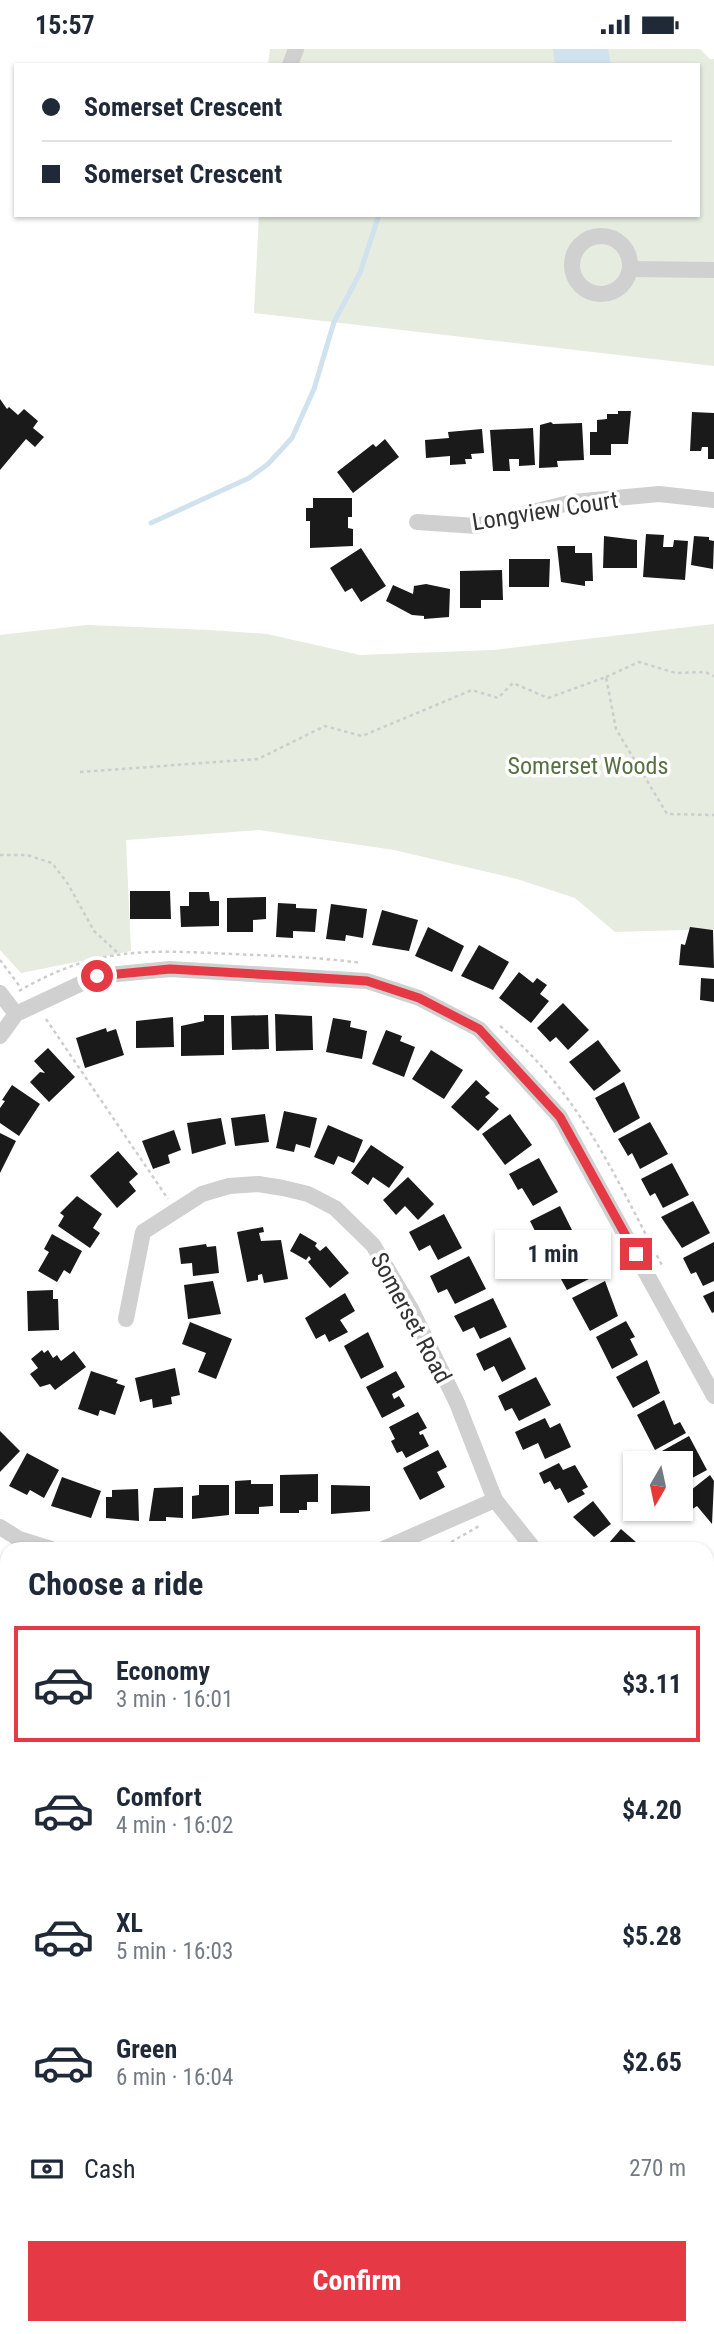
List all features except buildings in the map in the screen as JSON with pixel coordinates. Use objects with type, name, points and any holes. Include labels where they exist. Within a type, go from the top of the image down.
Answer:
[{"type":"street","points":[[630,269],[714,270]]},
{"type":"street","name":"Longview Court","points":[[417,522],[476,526],[573,502],[659,494],[714,500]]},
{"type":"street","points":[[0,1035],[8,1003],[97,976],[170,969],[367,981],[419,998],[479,1029],[560,1117],[714,1396]]},
{"type":"street","name":"Somerset Road","points":[[126,1319],[144,1233],[202,1194],[229,1186],[258,1184],[308,1194],[335,1208],[373,1245],[411,1309],[457,1403],[495,1500],[528,1542]]},
{"type":"street","points":[[399,1542],[495,1500]]},
{"type":"street","points":[[0,1527],[29,1542]]},
{"type":"path","points":[[80,772],[258,759],[325,726],[362,736],[472,690],[498,698],[513,683],[548,698],[639,663],[676,673],[705,672],[714,676]]},
{"type":"path","points":[[606,677],[616,729],[667,814],[714,815]]},
{"type":"path","points":[[0,855],[27,855],[52,863],[68,884],[94,931],[118,953]]},
{"type":"path","points":[[8,1003],[21,989],[61,969],[118,953],[143,950],[322,958],[371,964]]},
{"type":"path","points":[[0,960],[21,989]]},
{"type":"path","points":[[41,1012],[170,1202]]},
{"type":"path","points":[[494,1021],[553,1075],[582,1116],[664,1269]]},
{"type":"path","points":[[451,1542],[481,1525]]},
{"type":"green space","points":[[270,49],[700,49],[710,59],[714,59],[714,366],[254,313],[259,217],[700,217],[700,63],[268,63]]},
{"type":"green space","name":"Somerset Woods","points":[[714,624],[714,929],[615,932],[575,898],[517,879],[394,850],[259,830],[126,840],[131,951],[21,973],[0,950],[0,635],[87,625],[209,630],[267,634],[360,655],[493,650]]},
{"type":"water","points":[[553,49],[608,49],[611,63],[555,63]]},
{"type":"waterway","points":[[151,523],[249,478],[268,464],[292,438],[314,389],[334,322],[360,273],[378,217]]},
{"type":"route","points":[[97,976],[170,969],[367,981],[419,998],[479,1029],[522,1072],[560,1117],[636,1254]]}]
